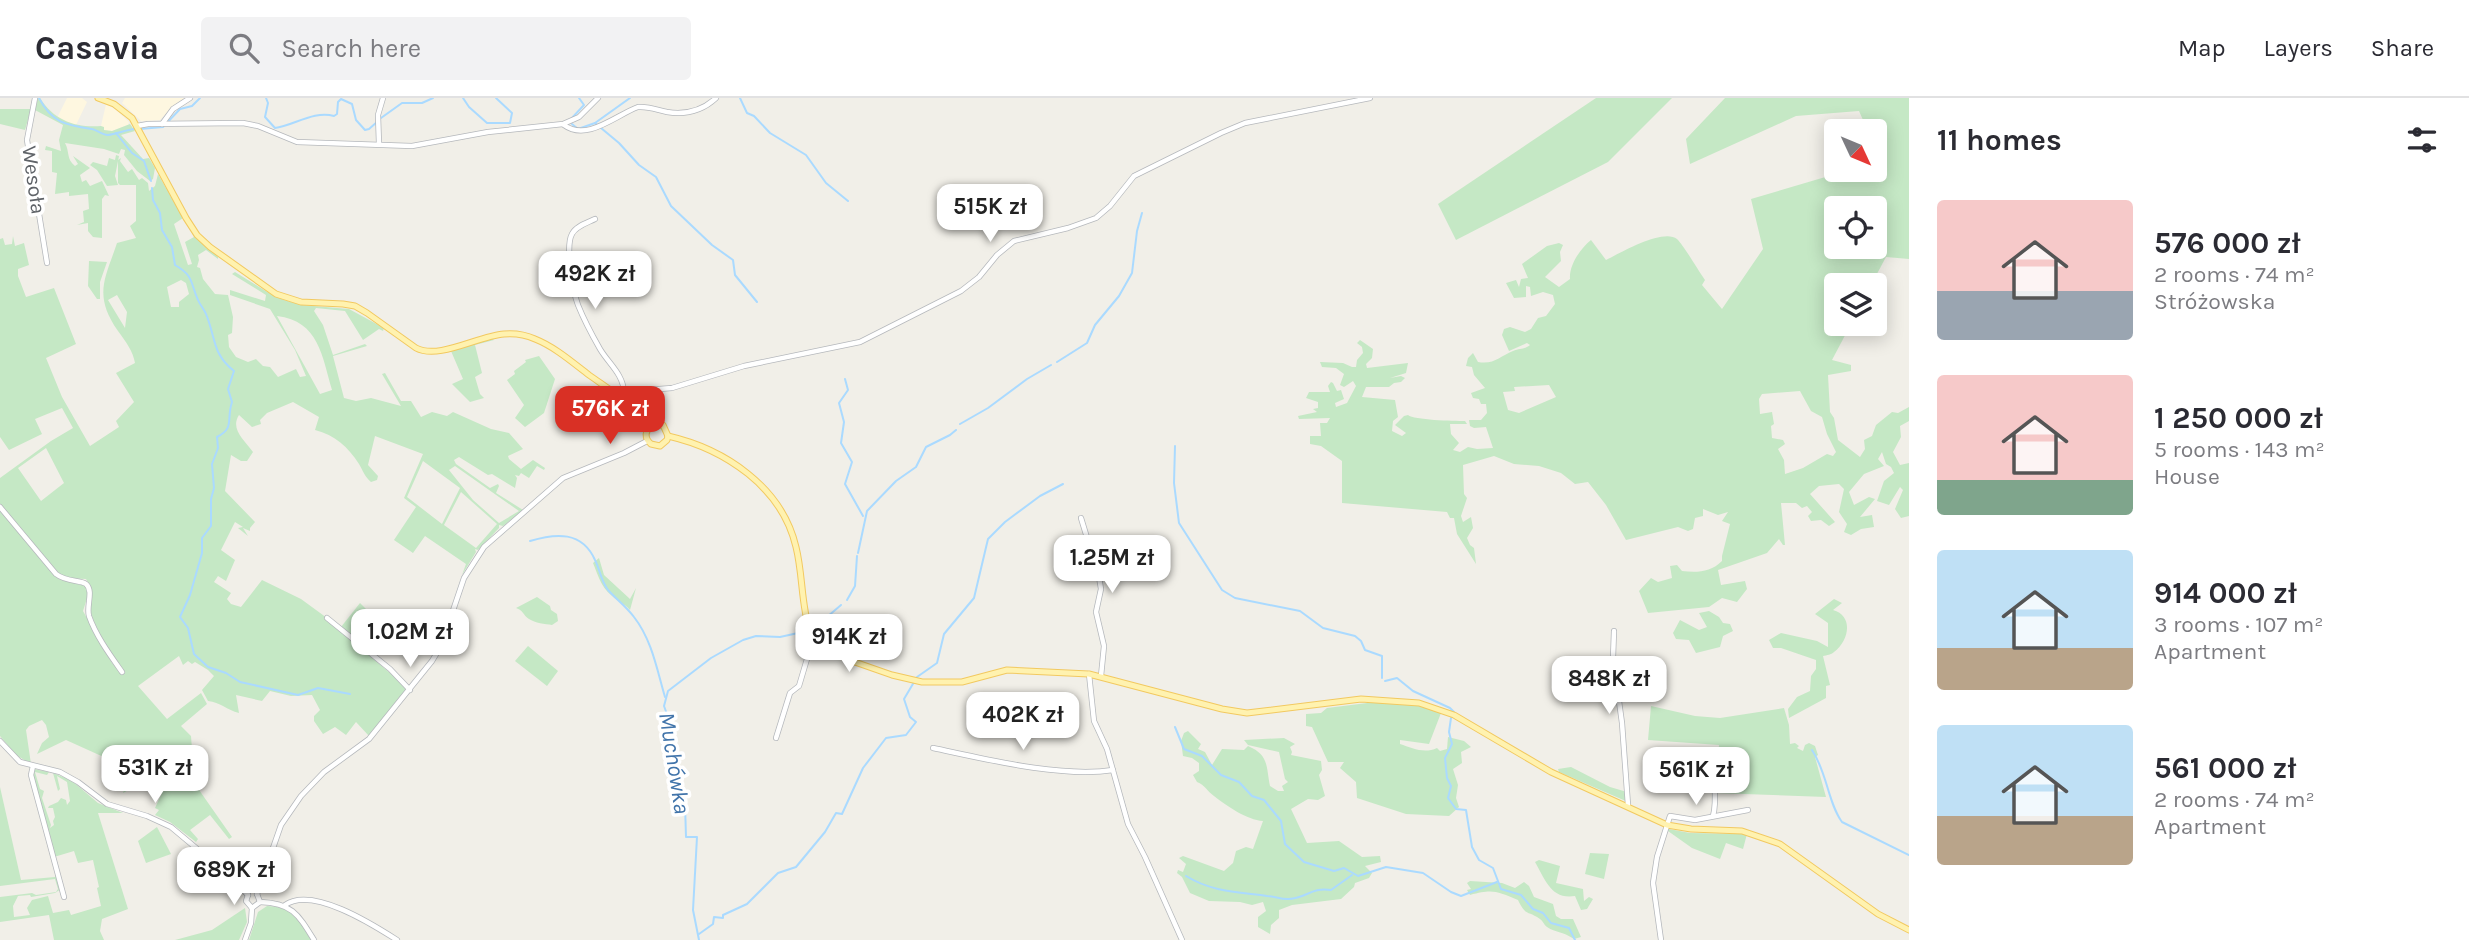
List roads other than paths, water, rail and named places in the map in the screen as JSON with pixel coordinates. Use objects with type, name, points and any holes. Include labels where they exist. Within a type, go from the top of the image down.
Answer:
[{"type":"main road","points":[[98,98],[124,110],[138,129],[197,235],[235,268],[276,294],[301,302],[355,306],[424,352],[438,351],[502,334],[524,335],[549,346],[636,409],[651,425],[663,425],[668,436],[660,446],[648,441],[646,432],[651,425]]},
{"type":"main road","points":[[668,436],[695,443],[731,461],[752,477],[770,496],[793,535],[809,630],[816,641],[871,669],[914,680],[962,682],[1007,670],[1089,674],[1240,712],[1262,712],[1361,699],[1419,703],[1456,716],[1551,772],[1667,825],[1742,831],[1767,838],[1801,857],[1890,921],[1909,930]]},
{"type":"street","points":[[165,124],[173,109],[191,98]]},
{"type":"street","points":[[379,144],[378,115],[383,98]]},
{"type":"street","points":[[138,129],[165,124],[243,123],[258,126],[297,142],[412,146],[488,132],[563,124],[572,121],[598,98]]},
{"type":"street","points":[[563,124],[576,132],[646,106],[669,112],[691,112],[707,107],[716,98]]},
{"type":"street","points":[[618,396],[621,392],[672,388],[744,366],[860,342],[961,292],[1014,241],[1096,218],[1110,206],[1134,176],[1221,133],[1245,123],[1370,98]]},
{"type":"street","name":"Wesoła","points":[[35,99],[27,140],[47,263]]},
{"type":"street","points":[[595,219],[582,225],[570,237],[569,253],[574,291],[600,349],[622,377],[624,392]]},
{"type":"street","points":[[260,902],[257,894],[281,825],[301,796],[324,772],[369,739],[410,690],[440,646],[464,578],[488,543],[563,478],[648,441]]},
{"type":"street","points":[[0,508],[56,574],[63,580],[87,585],[90,592],[89,615],[108,654],[122,672]]},
{"type":"street","points":[[1081,517],[1101,589],[1096,612],[1103,642],[1101,676]]},
{"type":"street","points":[[327,618],[390,669],[410,690]]},
{"type":"street","points":[[1615,631],[1613,658],[1628,806]]},
{"type":"street","points":[[776,738],[790,693],[799,686],[816,641]]},
{"type":"street","points":[[1089,674],[1094,721],[1107,749],[1128,824],[1182,940]]},
{"type":"street","points":[[1561,683],[1619,699]]},
{"type":"street","points":[[0,741],[16,758],[33,766],[60,772],[107,804],[148,816],[171,827],[220,867],[248,895]]},
{"type":"street","points":[[933,748],[1052,769],[1090,772],[1112,770]]},
{"type":"street","points":[[33,766],[31,775],[64,897]]},
{"type":"street","points":[[1689,768],[1714,771],[1713,816]]},
{"type":"street","points":[[1661,940],[1653,883],[1657,856],[1670,816],[1695,820],[1748,810]]},
{"type":"street","points":[[248,895],[257,894]]},
{"type":"street","points":[[248,895],[246,901],[253,908]]},
{"type":"street","points":[[285,905],[288,902],[311,899],[358,917],[397,940]]},
{"type":"street","points":[[260,902],[285,905],[306,927],[314,940]]},
{"type":"street","points":[[244,940],[251,923],[253,908],[260,902]]},
{"type":"waterway","points":[[39,98],[49,113],[67,124],[108,135],[134,129]]},
{"type":"waterway","points":[[140,129],[163,127],[180,109],[192,106],[200,98]]},
{"type":"waterway","points":[[266,98],[268,103],[265,117],[275,128],[319,115],[334,116],[341,99],[352,104],[356,120],[365,130],[377,122]]},
{"type":"waterway","points":[[381,118],[402,103],[422,103],[433,98]]},
{"type":"waterway","points":[[463,98],[487,123],[510,123],[512,113],[496,98]]},
{"type":"waterway","points":[[571,119],[584,105],[579,98]]},
{"type":"waterway","points":[[572,124],[578,129],[595,123],[630,98]]},
{"type":"waterway","points":[[740,98],[747,113],[754,116],[770,133],[806,155],[826,183],[848,201]]},
{"type":"waterway","points":[[595,123],[619,143],[639,165],[656,177],[671,206],[712,245],[733,260],[735,275],[757,302]]},
{"type":"waterway","points":[[116,133],[132,153],[144,161],[151,181]]},
{"type":"waterway","points":[[152,188],[153,200],[160,213],[162,230],[172,247],[175,265],[191,280],[206,314],[218,352],[234,371],[228,389],[232,402],[229,423],[223,434],[217,437],[218,448],[212,464],[214,488],[211,499],[211,526],[202,538],[202,553],[190,595],[180,617],[188,628],[194,654],[208,667],[226,673],[240,682],[298,695],[318,688],[350,694]]},
{"type":"waterway","name":"Muchówka","points":[[1057,362],[1087,343],[1095,325],[1119,296],[1132,273],[1142,213]]},
{"type":"waterway","name":"Muchówka","points":[[960,424],[1051,365]]},
{"type":"waterway","points":[[845,379],[848,390],[839,403],[844,422],[841,443],[852,462],[845,484],[863,516]]},
{"type":"waterway","name":"Muchówka","points":[[858,553],[867,511],[896,481],[916,467],[926,447],[956,430]]},
{"type":"waterway","points":[[1175,446],[1174,483],[1179,523],[1222,590],[1235,598],[1300,611],[1323,628],[1355,636],[1365,650],[1382,656],[1382,678]]},
{"type":"waterway","points":[[699,934],[713,924],[714,917],[723,918],[723,915],[747,904],[778,873],[796,867],[825,832],[836,813],[842,814],[863,768],[886,738],[906,735],[916,722],[910,717],[904,699],[917,677],[937,663],[944,634],[974,598],[988,539],[1005,522],[1040,496],[1063,484]]},
{"type":"waterway","points":[[530,541],[567,537],[576,539],[590,551],[606,587],[631,613],[645,635],[665,697]]},
{"type":"waterway","name":"Muchówka","points":[[847,600],[855,586],[857,556]]},
{"type":"waterway","name":"Muchówka","points":[[813,629],[841,605]]},
{"type":"waterway","name":"Muchówka","points":[[699,940],[693,910],[697,837],[686,837],[681,777],[664,706],[668,691],[711,658],[743,640],[756,636],[780,637],[807,631]]},
{"type":"waterway","points":[[1385,681],[1397,678],[1413,691],[1454,712]]},
{"type":"waterway","points":[[1451,718],[1449,732],[1452,744],[1445,758],[1447,778],[1451,786],[1448,798],[1456,809],[1466,810],[1472,847],[1479,860],[1493,868],[1501,889],[1521,895],[1551,923],[1569,928],[1575,940]]},
{"type":"waterway","points":[[1175,727],[1184,749],[1202,756],[1221,775],[1239,782],[1252,796],[1264,800],[1281,821],[1285,844],[1304,862],[1334,871],[1344,868],[1358,876],[1386,867],[1423,873],[1461,896],[1497,882]]},
{"type":"waterway","points":[[1812,750],[1842,822],[1909,855]]},
{"type":"waterway","points":[[1186,876],[1215,888],[1286,899],[1319,890],[1331,890],[1352,875]]}]
